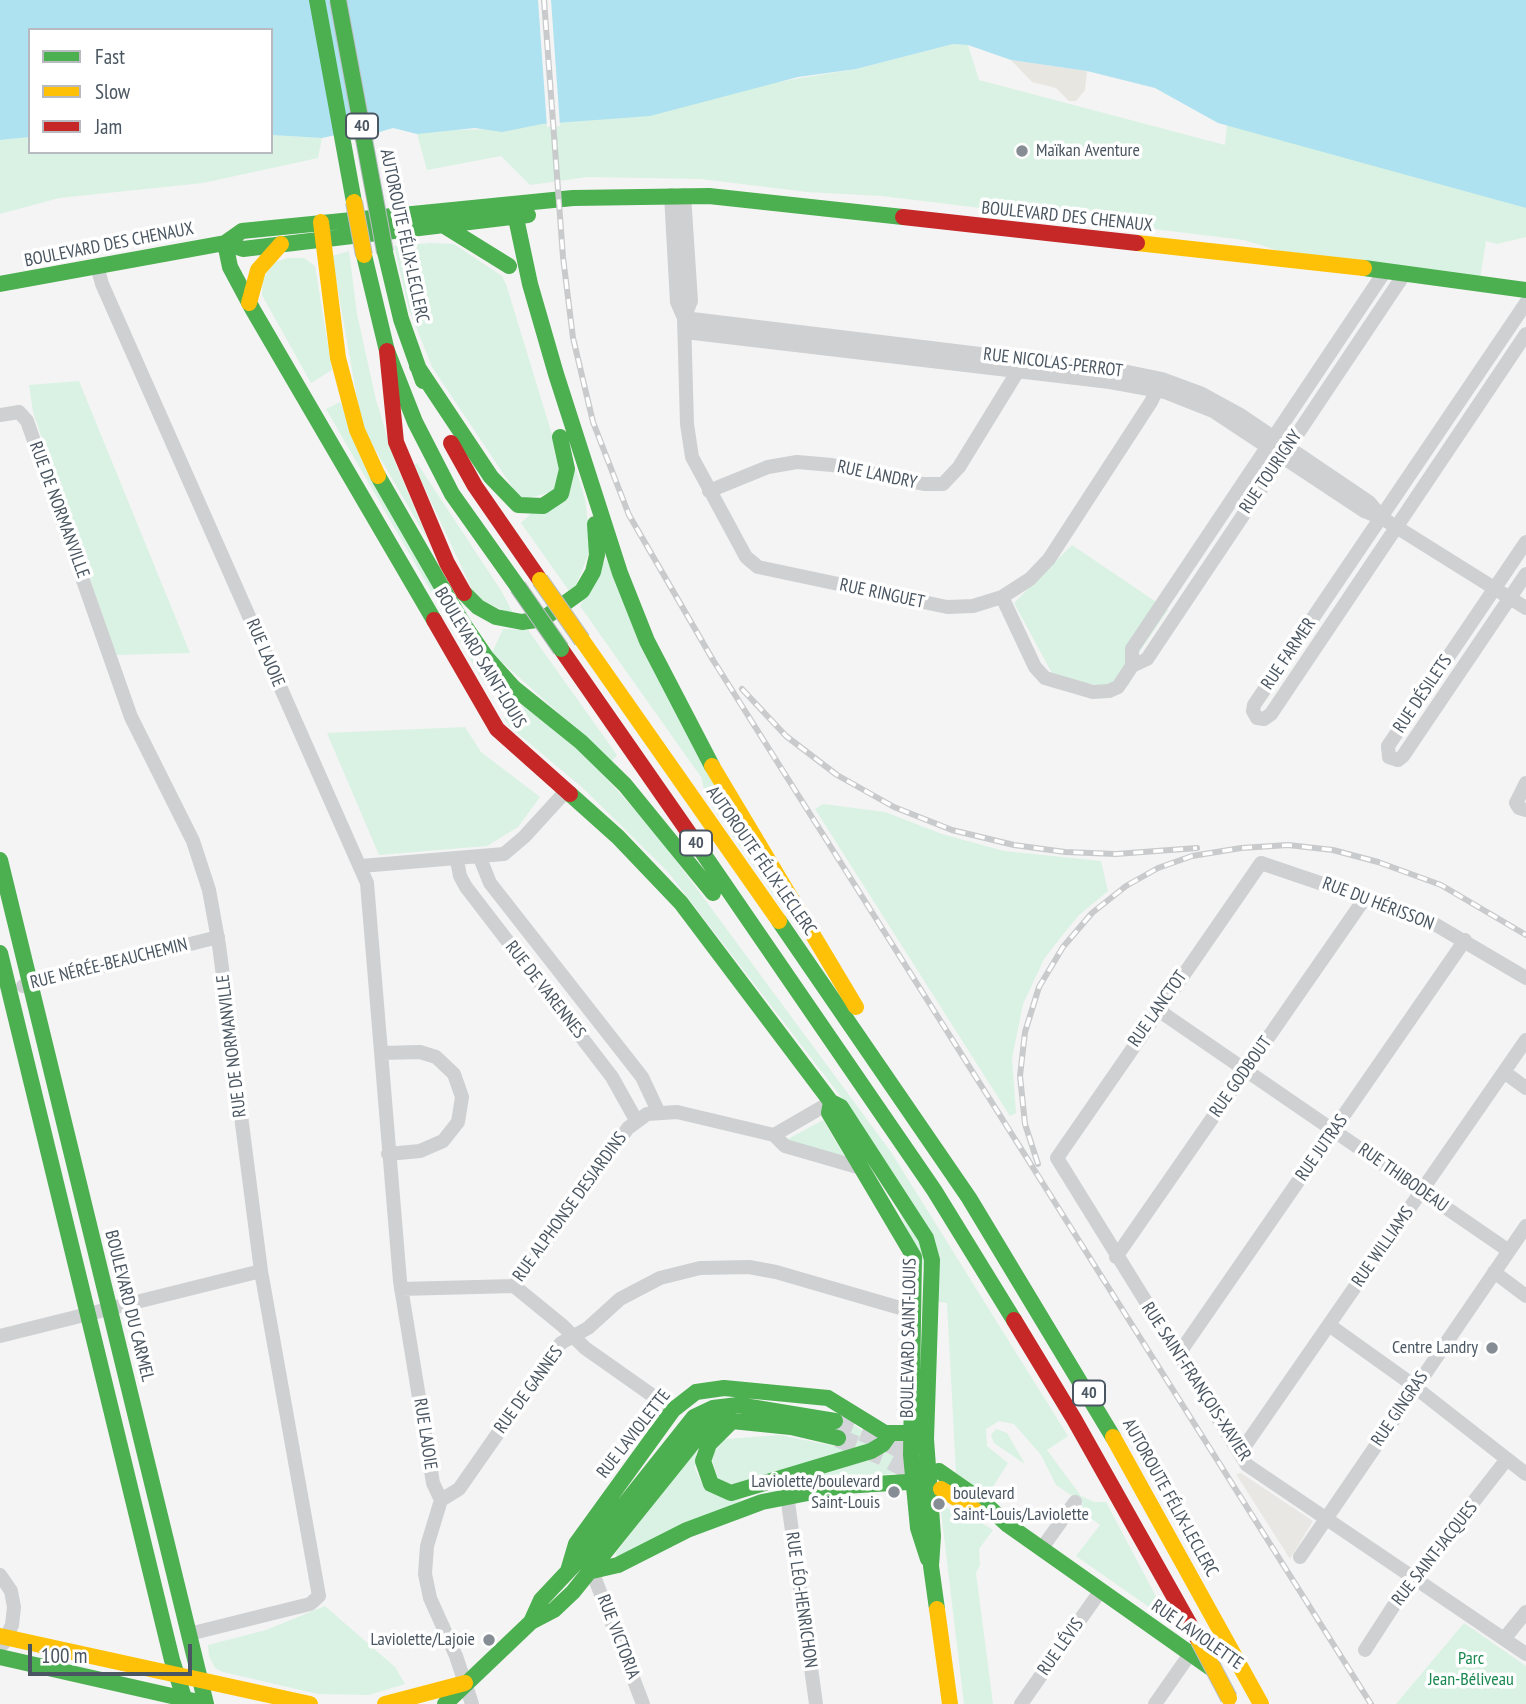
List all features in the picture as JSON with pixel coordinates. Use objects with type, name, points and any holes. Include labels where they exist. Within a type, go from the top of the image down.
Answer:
[{"type":"main road","name":"40","points":[[317,0],[364,255],[387,351],[409,409],[438,470],[924,1175],[1010,1312],[1125,1506],[1194,1647],[1231,1701]]},
{"type":"main road","name":"AUTOROUTE FÉLIX-LECLERC","points":[[338,0],[398,309],[417,366],[462,464],[540,580],[919,1121],[1066,1355],[1261,1704]]},
{"type":"main road","name":"BOULEVARD DES CHENAUX","points":[[0,284],[225,243],[243,248],[446,227],[574,210],[603,199],[678,195],[762,201],[1405,273],[1526,290]]},
{"type":"main road","name":"BOULEVARD DES CHENAUX","points":[[225,243],[240,232],[321,222],[505,220]]},
{"type":"main road","points":[[417,366],[491,477],[509,499],[518,505],[532,508],[548,504],[557,498],[565,485],[567,463],[509,266],[505,220]]},
{"type":"main road","points":[[505,220],[625,585],[665,682],[708,760],[835,970],[919,1121]]},
{"type":"main road","points":[[321,222],[340,368],[361,439],[380,480],[473,639],[521,694],[581,742],[625,785],[831,1037]]},
{"type":"main road","points":[[446,227],[509,266]]},
{"type":"main road","name":"BOULEVARD SAINT-LOUIS","points":[[225,243],[230,267],[249,303],[497,729],[639,857],[677,897],[831,1102],[841,1107],[930,1249],[918,1433]]},
{"type":"main road","points":[[249,303],[258,270],[281,244]]},
{"type":"main road","points":[[387,351],[396,442],[413,488],[457,580],[470,599],[486,612],[512,621],[538,620],[558,611],[587,584],[597,555],[585,468]]},
{"type":"main road","name":"BOULEVARD DU CARMEL","points":[[0,860],[207,1704]]},
{"type":"main road","points":[[0,953],[4,991],[49,1153],[176,1675],[185,1702]]},
{"type":"main road","name":"BOULEVARD SAINT-LOUIS","points":[[831,1102],[829,1113],[912,1252],[918,1433],[930,1480],[933,1536],[931,1566],[950,1704]]},
{"type":"main road","points":[[49,1153],[70,1148]]},
{"type":"main road","name":"RUE LAVIOLETTE","points":[[568,1571],[576,1544],[673,1410],[689,1395],[709,1389],[793,1394],[835,1401],[890,1434]]},
{"type":"main road","name":"RUE LAVIOLETTE","points":[[531,1622],[541,1600],[603,1531],[684,1426],[701,1413],[716,1407],[738,1405],[835,1421]]},
{"type":"main road","points":[[732,1421],[709,1444],[704,1461],[711,1484],[732,1493],[871,1451],[883,1444],[890,1434],[918,1433]]},
{"type":"main road","name":"RUE LAVIOLETTE","points":[[445,1704],[531,1622],[554,1611],[592,1571],[693,1439],[711,1425],[732,1421],[791,1427],[838,1438]]},
{"type":"main road","points":[[128,1478],[150,1473]]},
{"type":"main road","name":"RUE LAVIOLETTE","points":[[592,1571],[618,1565],[667,1539],[723,1515],[787,1495],[844,1486],[930,1480],[975,1510],[1008,1525],[1101,1590],[1194,1647],[1261,1704]]},
{"type":"main road","points":[[3,1641],[310,1704]]},
{"type":"main road","points":[[0,1657],[185,1702],[207,1704]]},
{"type":"main road","points":[[385,1704],[465,1683]]},
{"type":"street","name":"RUE RINGUET","points":[[678,195],[677,302],[685,325],[689,437],[694,463],[746,557],[758,567],[942,606],[973,606],[1002,597],[1030,579],[1045,564],[1159,384]]},
{"type":"street","name":"RUE LAJOIE","points":[[97,266],[282,695],[360,866],[370,902],[388,1154],[401,1289],[433,1483],[441,1500]]},
{"type":"street","name":"RUE TOURIGNY","points":[[1132,666],[1132,649],[1385,271]]},
{"type":"street","name":"RUE TOURIGNY","points":[[1002,597],[1035,667],[1045,678],[1103,692],[1118,687],[1132,666],[1147,659],[1405,273]]},
{"type":"street","name":"RUE FARMER","points":[[1526,303],[1254,705],[1253,711],[1257,718],[1264,719],[1271,714],[1526,334]]},
{"type":"street","name":"RUE NICOLAS-PERROT","points":[[685,325],[1159,384],[1213,399],[1285,452],[1368,502],[1382,518],[1526,608]]},
{"type":"street","name":"RUE LANDRY","points":[[709,491],[768,467],[797,462],[832,465],[924,484],[943,484],[959,467],[1021,366]]},
{"type":"street","name":"RUE DE NORMANVILLE","points":[[0,415],[19,412],[27,421],[131,717],[193,841],[209,890],[218,937],[261,1272],[319,1596],[310,1604],[189,1634]]},
{"type":"street","name":"RUE DÉSILETS","points":[[1526,542],[1388,746],[1386,751],[1391,758],[1403,756],[1526,574]]},
{"type":"street","points":[[1526,783],[1516,803],[1519,808],[1526,810]]},
{"type":"street","points":[[360,866],[496,857],[511,849],[567,790]]},
{"type":"street","name":"RUE DE VARENNES","points":[[480,858],[490,883],[642,1077],[658,1111]]},
{"type":"street","name":"RUE DE VARENNES","points":[[457,860],[460,876],[466,887],[612,1077],[636,1121]]},
{"type":"street","name":"RUE DU HÉRISSON","points":[[1261,863],[1430,921],[1526,978]]},
{"type":"street","name":"RUE LANCTOT","points":[[1057,1157],[1261,863]]},
{"type":"street","name":"RUE GODBOUT","points":[[1116,1256],[1365,898]]},
{"type":"street","name":"RUE NÉRÉE-BEAUCHEMIN","points":[[4,991],[218,937]]},
{"type":"street","name":"RUE JUTRAS","points":[[1178,1355],[1465,940]]},
{"type":"street","name":"RUE THIBODEAU","points":[[1158,1010],[1509,1251]]},
{"type":"street","name":"RUE WILLIAMS","points":[[1240,1453],[1526,1040]]},
{"type":"street","points":[[381,1053],[420,1052],[436,1058],[454,1074],[462,1097],[458,1122],[443,1141],[420,1151],[388,1154]]},
{"type":"street","points":[[1504,1072],[1526,1088]]},
{"type":"street","points":[[774,1135],[831,1102]]},
{"type":"street","points":[[658,1111],[677,1112],[774,1135],[785,1146],[861,1168]]},
{"type":"street","name":"RUE ALPHONSE DESJARDINS","points":[[401,1289],[514,1286],[636,1121],[658,1111]]},
{"type":"street","name":"RUE SAINT-FRANÇOIS-XAVIER","points":[[1057,1157],[1247,1465],[1526,1654]]},
{"type":"street","name":"RUE GINGRAS","points":[[1300,1557],[1526,1226]]},
{"type":"street","name":"RUE DE GANNES","points":[[441,1500],[459,1489],[560,1344],[588,1328],[620,1299],[671,1274],[710,1267],[776,1272],[914,1312]]},
{"type":"street","points":[[0,1336],[261,1272]]},
{"type":"street","points":[[1494,1272],[1526,1296]]},
{"type":"street","points":[[514,1286],[585,1348],[673,1410]]},
{"type":"street","points":[[1329,1325],[1415,1387],[1526,1474]]},
{"type":"street","name":"RUE SAINT-JACQUES","points":[[1365,1650],[1400,1596],[1507,1459]]},
{"type":"street","name":"RUE LÉO-HENRICHON","points":[[787,1495],[816,1704]]},
{"type":"street","points":[[441,1500],[427,1546],[425,1574],[430,1598],[472,1704]]},
{"type":"street","points":[[1042,1548],[1075,1502]]},
{"type":"street","name":"RUE VICTORIA","points":[[592,1571],[643,1704]]},
{"type":"street","points":[[0,1575],[13,1599],[14,1616],[3,1641]]},
{"type":"street","name":"RUE LÉVIS","points":[[1021,1704],[1101,1590]]},
{"type":"street","points":[[1504,1639],[1526,1612]]},
{"type":"street","points":[[1154,1704],[1194,1647]]},
{"type":"shaded area","points":[[1241,1473],[1313,1521],[1290,1559],[1236,1474]]},
{"type":"green space","points":[[953,44],[968,45],[979,80],[1225,145],[1227,124],[1526,208],[1526,237],[1497,244],[1486,241],[1480,279],[1337,269],[1244,240],[882,196],[807,192],[701,179],[587,177],[530,185],[501,156],[427,170],[417,134],[426,131],[490,129],[856,69]]},
{"type":"green space","points":[[273,135],[322,138],[318,158],[203,183],[59,198],[0,214],[0,140],[28,137],[28,154],[273,154]]},
{"type":"green space","points":[[454,244],[502,276],[506,284],[561,464],[555,491],[521,500],[432,367],[409,309],[394,246]]},
{"type":"green space","points":[[349,251],[357,314],[376,400],[395,462],[429,542],[362,427],[332,256]]},
{"type":"green space","points":[[288,258],[304,258],[315,266],[332,370],[311,383],[262,295],[263,278],[275,262]]},
{"type":"green space","points":[[79,381],[190,653],[116,655],[33,412],[29,385]]},
{"type":"green space","points":[[340,402],[489,675],[484,683],[326,409]]},
{"type":"green space","points":[[417,463],[502,592],[514,615],[476,598],[414,465]]},
{"type":"green space","points":[[576,470],[585,499],[591,548],[572,595],[521,523]]},
{"type":"green space","points":[[1072,545],[1168,610],[1123,676],[1130,684],[1118,689],[1054,677],[1014,603]]},
{"type":"green space","points":[[606,559],[781,906],[706,797],[701,777],[580,606]]},
{"type":"green space","points":[[503,629],[528,630],[617,755],[612,761],[492,653]]},
{"type":"green space","points":[[521,705],[580,749],[658,836],[891,1152],[1068,1436],[1047,1450],[1081,1496],[1094,1502],[1106,1502],[1169,1621],[1076,1556],[1100,1525],[1080,1510],[1083,1503],[1056,1485],[1041,1455],[1014,1424],[999,1421],[986,1429],[987,1446],[1008,1463],[987,1496],[956,1473],[947,1303],[938,1302],[862,1124],[668,872],[584,789],[510,727],[504,718]]},
{"type":"green space","points":[[465,727],[481,752],[540,797],[518,827],[487,846],[379,855],[327,733]]},
{"type":"green space","points":[[823,804],[885,812],[942,834],[1004,851],[1101,861],[1108,891],[1078,916],[1044,959],[1023,1004],[1012,1058],[1016,1113],[1010,1116],[815,809]]},
{"type":"green space","points":[[823,1120],[844,1156],[789,1141],[788,1139]]},
{"type":"green space","points":[[835,1413],[869,1435],[871,1443],[739,1486],[719,1482],[711,1456],[725,1439],[780,1435],[839,1447]]},
{"type":"green space","points":[[996,1429],[1007,1433],[1025,1464],[994,1443],[991,1435]]},
{"type":"green space","points":[[902,1444],[903,1467],[898,1473],[804,1484],[766,1493],[870,1459]]},
{"type":"green space","points":[[697,1446],[695,1469],[703,1485],[742,1500],[618,1557],[615,1554]]},
{"type":"green space","points":[[940,1503],[962,1518],[966,1513],[993,1530],[979,1549],[980,1565],[976,1573],[993,1704],[964,1704]]},
{"type":"green space","points":[[325,1606],[395,1667],[405,1684],[369,1695],[318,1694],[223,1672],[215,1668],[209,1656],[208,1645],[266,1630]]},
{"type":"green space","name":"Parc Jean-Béliveau","points":[[1464,1623],[1526,1666],[1526,1704],[1396,1704]]},
{"type":"sand","points":[[1011,60],[1087,71],[1085,90],[1076,101],[1069,101],[1056,88],[1032,82]]},
{"type":"water","points":[[0,0],[1526,0],[1526,208],[1218,123],[1155,88],[1087,71],[1011,60],[968,45],[953,44],[856,69],[798,77],[650,116],[542,124],[502,132],[475,128],[417,134],[393,128],[373,134],[340,134],[322,138],[273,135],[273,28],[28,28],[28,137],[0,140]]},
{"type":"pier","points":[[538,0],[551,0],[560,126],[547,127]]},
{"type":"tunnel","points":[[835,1421],[885,1441],[923,1461]]},
{"type":"tunnel","points":[[838,1438],[883,1456],[925,1479]]},
{"type":"railway","points":[[544,0],[563,257],[573,338],[593,422],[629,515],[713,660],[1371,1704]]},
{"type":"railway","points":[[742,689],[786,736],[837,775],[894,807],[952,830],[1014,845],[1065,852],[1116,854],[1197,848]]},
{"type":"railway","points":[[1038,1164],[1025,1124],[1020,1076],[1025,1032],[1039,987],[1063,947],[1092,913],[1126,886],[1158,868],[1192,856],[1241,848],[1288,845],[1333,850],[1378,862],[1441,885],[1526,935]]},
{"type":"traffic: fast","points":[[317,0],[354,202]]},
{"type":"traffic: fast","points":[[338,0],[385,252]]},
{"type":"traffic: fast","points":[[225,243],[242,231],[573,198],[709,196],[903,217]]},
{"type":"traffic: fast","points":[[513,204],[530,284],[556,374],[620,573],[647,641],[712,766]]},
{"type":"traffic: fast","points":[[0,284],[225,243],[243,249],[528,215]]},
{"type":"traffic: fast","points":[[446,227],[509,266]]},
{"type":"traffic: fast","points":[[225,243],[230,267],[253,310],[434,620]]},
{"type":"traffic: fast","points":[[385,252],[401,319],[423,381]]},
{"type":"traffic: fast","points":[[364,255],[387,351],[415,422],[452,494],[518,587]]},
{"type":"traffic: fast","points":[[1364,268],[1526,290]]},
{"type":"traffic: fast","points":[[417,366],[491,477],[518,505],[543,506],[561,494],[567,469],[560,437]]},
{"type":"traffic: fast","points":[[378,476],[462,622],[486,657],[514,688],[581,742],[625,785],[713,893]]},
{"type":"traffic: fast","points":[[464,593],[478,607],[496,617],[522,622],[543,619],[582,591],[593,572],[597,555],[595,524]]},
{"type":"traffic: fast","points":[[518,587],[561,649]]},
{"type":"traffic: fast","points":[[570,794],[618,837],[681,903],[831,1102],[841,1107],[926,1238],[932,1260],[926,1439],[933,1536],[931,1566],[937,1609]]},
{"type":"traffic: fast","points":[[698,846],[934,1190],[1014,1320]]},
{"type":"traffic: fast","points":[[0,860],[206,1704]]},
{"type":"traffic: fast","points":[[779,921],[969,1198],[1113,1437]]},
{"type":"traffic: fast","points":[[0,953],[172,1660],[186,1704]]},
{"type":"traffic: fast","points":[[831,1102],[829,1113],[914,1257],[911,1455],[918,1528],[928,1559]]},
{"type":"traffic: fast","points":[[568,1571],[576,1544],[673,1410],[696,1392],[724,1388],[828,1398],[885,1433],[922,1433]]},
{"type":"traffic: fast","points":[[531,1622],[541,1600],[589,1549],[694,1417],[713,1408],[738,1405],[835,1421]]},
{"type":"traffic: fast","points":[[445,1704],[531,1622],[554,1610],[573,1592],[704,1429],[715,1423],[732,1421],[791,1427],[838,1438]]},
{"type":"traffic: fast","points":[[731,1422],[709,1444],[703,1461],[711,1484],[731,1493],[871,1451],[883,1444],[890,1434]]},
{"type":"traffic: fast","points":[[939,1471],[982,1501],[1008,1525],[1215,1671]]},
{"type":"traffic: fast","points":[[592,1571],[618,1565],[687,1530],[762,1502],[844,1486],[923,1481]]},
{"type":"traffic: fast","points":[[0,1657],[194,1701]]},
{"type":"traffic: slow","points":[[354,202],[364,255]]},
{"type":"traffic: slow","points":[[321,222],[338,358],[357,430],[378,476]]},
{"type":"traffic: slow","points":[[1137,243],[1364,268]]},
{"type":"traffic: slow","points":[[249,303],[258,270],[281,244]]},
{"type":"traffic: slow","points":[[540,580],[582,640]]},
{"type":"traffic: slow","points":[[582,640],[779,921]]},
{"type":"traffic: slow","points":[[712,766],[856,1007]]},
{"type":"traffic: slow","points":[[1113,1437],[1261,1704]]},
{"type":"traffic: slow","points":[[941,1489],[975,1510]]},
{"type":"traffic: slow","points":[[937,1609],[950,1704]]},
{"type":"traffic: slow","points":[[0,1636],[310,1704]]},
{"type":"traffic: slow","points":[[1199,1641],[1229,1698]]},
{"type":"traffic: slow","points":[[385,1704],[465,1683]]},
{"type":"traffic: jam","points":[[903,217],[1137,243]]},
{"type":"traffic: jam","points":[[387,351],[396,442],[447,563],[464,593]]},
{"type":"traffic: jam","points":[[451,443],[475,486],[540,580]]},
{"type":"traffic: jam","points":[[434,620],[497,729],[570,794]]},
{"type":"traffic: jam","points":[[561,649],[698,846]]},
{"type":"traffic: jam","points":[[1014,1320],[1074,1419],[1199,1641]]},
{"type":"place","name":"Maïkan Aventure","points":[[1022,151]]},
{"type":"place","name":"Centre Landry","points":[[1492,1348]]},
{"type":"place","name":"Laviolette/boulevard Saint-Louis","points":[[894,1492]]},
{"type":"place","name":"boulevard Saint-Louis/Laviolette","points":[[939,1504]]},
{"type":"place","name":"Laviolette/Lajoie","points":[[489,1640]]}]
